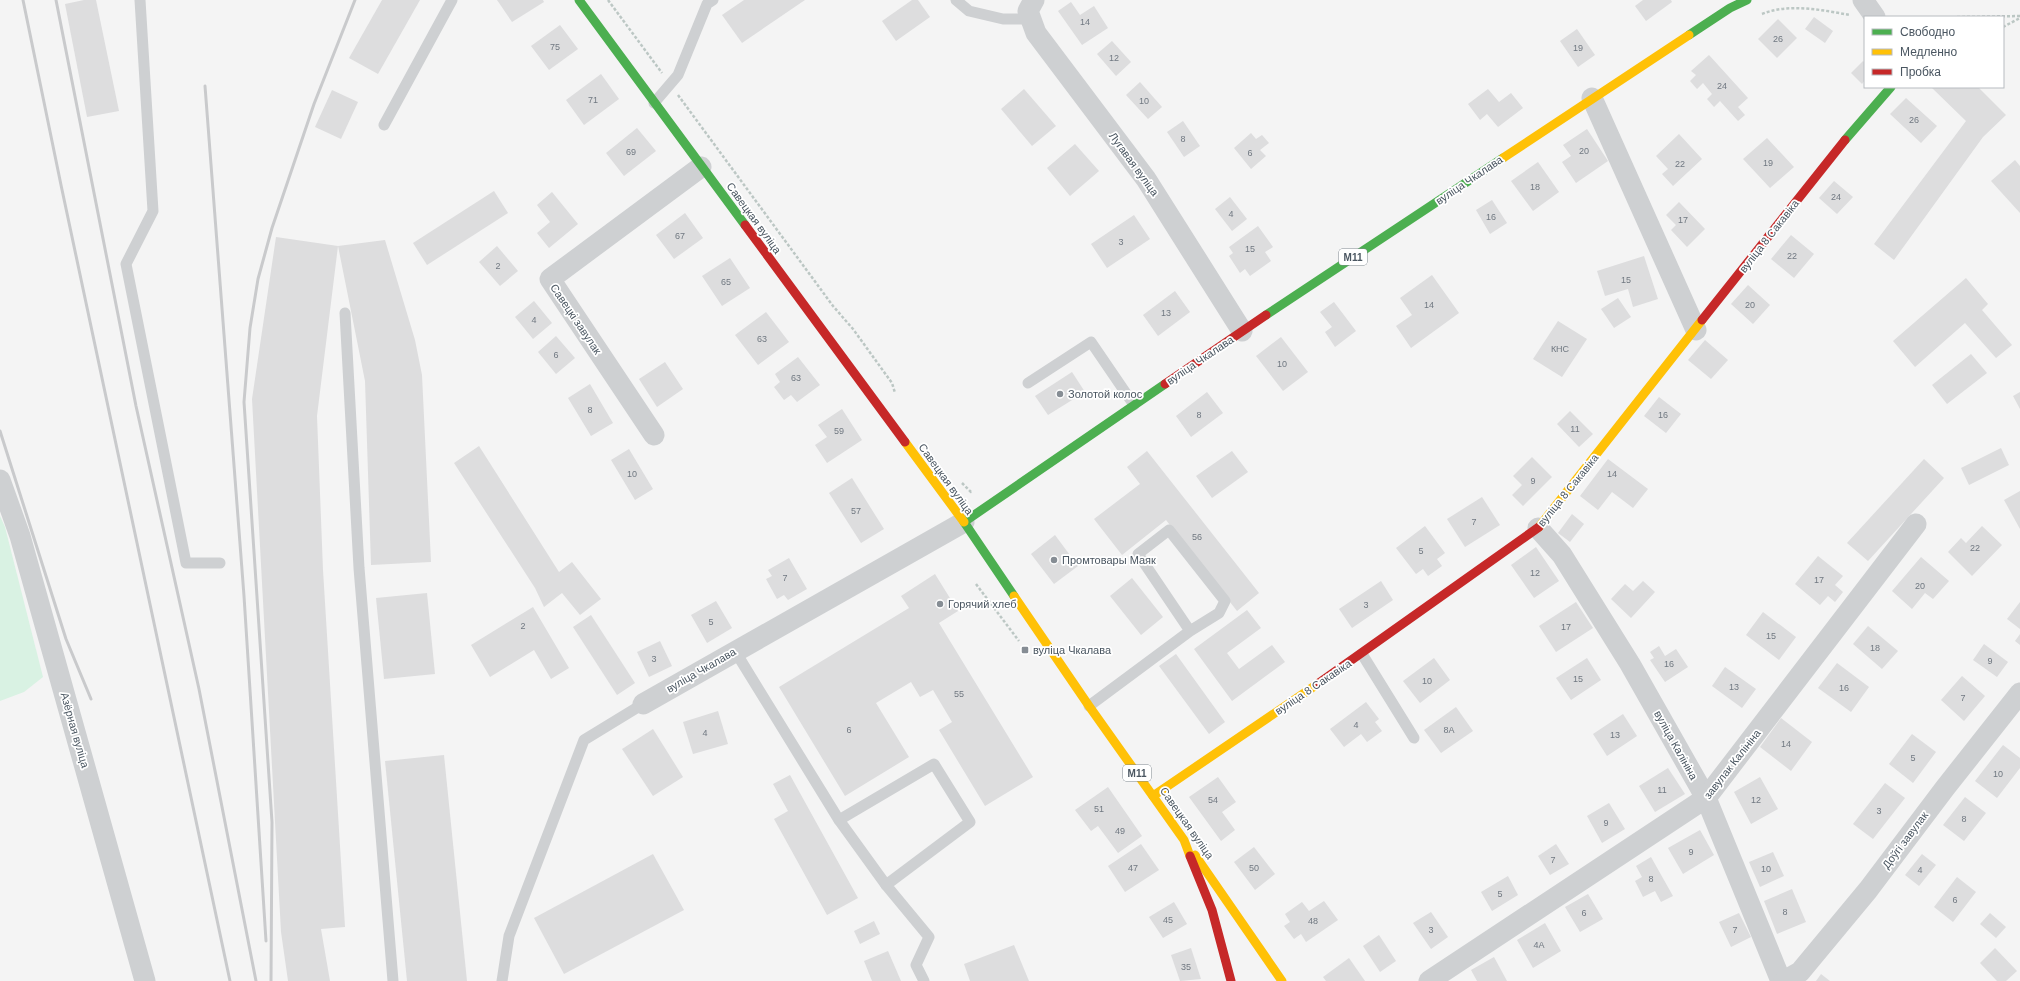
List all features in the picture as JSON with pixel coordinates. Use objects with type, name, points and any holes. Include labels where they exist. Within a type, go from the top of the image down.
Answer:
[{"type":"main road","name":"Савецкая вуліца","points":[[579,0],[964,522],[1089,706],[1184,840],[1277,979]]},
{"type":"main road","name":"вуліца Чкалава","points":[[964,522],[1242,331],[1592,98],[1730,8],[1747,0]]},
{"type":"main road","name":"вуліца 8 Сакавіка","points":[[1153,796],[1362,654],[1538,528],[1851,132],[1890,88]]},
{"type":"main road","name":"М11","points":[[1184,840],[1212,910],[1231,981]]},
{"type":"street","points":[[1857,7],[1873,16]]},
{"type":"street","name":"Лугавая вуліца","points":[[1033,10],[1036,33],[1146,179],[1242,331]]},
{"type":"street","points":[[1592,98],[1696,330]]},
{"type":"street","name":"Савецкі завулак","points":[[654,435],[550,279],[701,167]]},
{"type":"street","name":"Азёрная вуліца","points":[[0,480],[20,536],[145,981]]},
{"type":"street","name":"вуліца Чкалава","points":[[643,704],[964,522]]},
{"type":"street","name":"завулак Калініна","points":[[1429,981],[1706,798],[1916,524]]},
{"type":"street","name":"вуліца Калініна","points":[[1538,528],[1562,555],[1630,664],[1706,798],[1782,981]]},
{"type":"street","name":"Доўгі завулак","points":[[1782,981],[1800,972],[1863,896],[1945,788],[2020,693]]},
{"type":"lane","points":[[140,0],[153,211],[126,264],[186,563],[220,563]]},
{"type":"lane","points":[[384,125],[452,0]]},
{"type":"lane","points":[[654,103],[678,75],[707,4],[713,0]]},
{"type":"lane","points":[[956,0],[969,11],[1002,19],[1033,10]]},
{"type":"lane","points":[[345,312],[359,568],[393,981]]},
{"type":"lane","points":[[1028,383],[1091,342],[1134,405]]},
{"type":"lane","points":[[1089,706],[1190,631],[1219,613],[1225,601],[1169,530],[1138,554],[1190,631]]},
{"type":"lane","points":[[735,651],[839,820],[886,885],[929,936],[916,965],[924,981]]},
{"type":"lane","points":[[1362,654],[1414,738]]},
{"type":"lane","points":[[502,981],[509,936],[584,740],[643,704]]},
{"type":"lane","points":[[839,820],[934,764],[970,822],[886,885]]},
{"type":"path","points":[[608,0],[832,306],[853,329],[875,359],[892,383],[897,400]]},
{"type":"path","points":[[1758,16],[1770,11],[1809,8],[1857,7]]},
{"type":"path","points":[[2004,17],[2020,17]]},
{"type":"path","points":[[2004,26],[2020,17]]},
{"type":"path","points":[[960,482],[971,492],[976,490]]},
{"type":"path","points":[[976,584],[1021,644]]},
{"type":"green space","points":[[0,516],[5,527],[43,677],[24,692],[0,701]]},
{"type":"building","points":[[84,0],[96,0],[119,111],[87,117],[65,4]]},
{"type":"building","points":[[382,0],[420,0],[378,74],[349,58]]},
{"type":"building","points":[[497,0],[543,0],[544,2],[512,22]]},
{"type":"building","points":[[744,0],[805,0],[742,43],[722,15]]},
{"type":"building","points":[[912,0],[918,0],[930,17],[896,41],[882,21]]},
{"type":"building","points":[[1643,0],[1671,0],[1672,2],[1646,21],[1635,6]]},
{"type":"building","points":[[1071,2],[1080,15],[1094,6],[1108,28],[1082,45],[1058,11]]},
{"type":"building","points":[[1814,17],[1833,31],[1825,43],[1805,29]]},
{"type":"building","points":[[1778,19],[1797,38],[1777,58],[1758,39]]},
{"type":"building","points":[[560,25],[578,49],[549,70],[531,46]]},
{"type":"building","points":[[1577,29],[1595,55],[1578,67],[1560,41]]},
{"type":"building","points":[[1112,41],[1131,62],[1116,76],[1097,54]]},
{"type":"building","points":[[1709,55],[1748,98],[1738,107],[1745,115],[1738,121],[1720,101],[1714,107],[1707,99],[1712,94],[1703,83],[1697,89],[1690,81],[1696,75],[1691,71]]},
{"type":"building","points":[[1863,61],[1864,62],[1864,81],[1862,84],[1851,73]]},
{"type":"building","points":[[601,74],[619,99],[584,125],[566,100]]},
{"type":"building","points":[[1140,82],[1162,107],[1148,119],[1126,95]]},
{"type":"building","points":[[1932,88],[1979,88],[2006,115],[1983,137],[1894,260],[1874,244],[1966,121]]},
{"type":"building","points":[[1024,89],[1056,126],[1032,146],[1001,109]]},
{"type":"building","points":[[1488,89],[1499,102],[1511,93],[1523,108],[1498,127],[1487,114],[1480,120],[1468,104]]},
{"type":"building","points":[[332,90],[358,102],[341,139],[315,127]]},
{"type":"building","points":[[1906,98],[1937,126],[1921,143],[1890,114]]},
{"type":"building","points":[[1183,121],[1200,146],[1184,157],[1167,132]]},
{"type":"building","points":[[637,128],[656,151],[624,176],[606,153]]},
{"type":"building","points":[[1587,129],[1608,161],[1576,183],[1562,162],[1571,156],[1563,145]]},
{"type":"building","points":[[1251,133],[1256,139],[1262,135],[1269,143],[1260,150],[1266,156],[1251,169],[1234,148]]},
{"type":"building","points":[[1679,134],[1702,159],[1673,186],[1662,174],[1668,169],[1656,156]]},
{"type":"building","points":[[1767,138],[1794,167],[1770,188],[1743,159]]},
{"type":"building","points":[[1075,144],[1099,171],[1070,196],[1047,168]]},
{"type":"building","points":[[2015,160],[2020,166],[2020,213],[1991,181]]},
{"type":"building","points":[[1538,162],[1559,192],[1533,211],[1511,181]]},
{"type":"building","points":[[1834,181],[1853,197],[1837,214],[1819,198]]},
{"type":"building","points":[[494,191],[508,213],[427,265],[413,243]]},
{"type":"building","points":[[552,192],[578,224],[549,248],[537,233],[550,222],[537,205]]},
{"type":"building","points":[[1230,197],[1247,219],[1232,231],[1215,209]]},
{"type":"building","points":[[1492,200],[1507,223],[1490,234],[1476,210]]},
{"type":"building","points":[[1679,202],[1705,229],[1687,247],[1671,230],[1676,225],[1666,215]]},
{"type":"building","points":[[685,213],[703,238],[674,259],[656,235]]},
{"type":"building","points":[[1134,215],[1150,239],[1107,268],[1091,244]]},
{"type":"building","points":[[1258,226],[1273,247],[1265,252],[1271,261],[1250,276],[1245,269],[1240,273],[1229,256],[1233,253],[1229,247]]},
{"type":"building","points":[[1791,235],[1814,254],[1794,278],[1771,259]]},
{"type":"building","points":[[276,237],[338,246],[317,416],[323,570],[345,927],[321,929],[330,981],[288,981],[281,932],[252,399]]},
{"type":"building","points":[[385,240],[415,340],[422,375],[431,562],[371,565],[365,381],[338,246]]},
{"type":"building","points":[[497,246],[518,271],[500,286],[479,262]]},
{"type":"building","points":[[1644,256],[1658,299],[1633,307],[1628,289],[1605,296],[1597,271]]},
{"type":"building","points":[[730,258],[750,288],[722,306],[702,276]]},
{"type":"building","points":[[1432,275],[1459,313],[1411,348],[1396,326],[1412,315],[1400,298]]},
{"type":"building","points":[[1966,278],[1988,304],[1982,310],[2012,345],[1996,358],[1965,323],[1915,367],[1893,341]]},
{"type":"building","points":[[1748,285],[1770,305],[1753,324],[1731,304]]},
{"type":"building","points":[[1175,291],[1190,312],[1158,336],[1143,315]]},
{"type":"building","points":[[1618,298],[1631,317],[1614,328],[1601,309]]},
{"type":"building","points":[[534,301],[552,323],[533,339],[515,317]]},
{"type":"building","points":[[1334,302],[1356,331],[1335,347],[1325,332],[1332,327],[1320,312]]},
{"type":"building","points":[[766,312],[789,342],[758,365],[735,335]]},
{"type":"building","points":[[1558,321],[1587,339],[1562,377],[1533,359]]},
{"type":"building","points":[[556,336],[575,358],[556,374],[538,352]]},
{"type":"building","points":[[1281,337],[1308,372],[1283,391],[1256,356]]},
{"type":"building","points":[[1705,340],[1728,360],[1711,379],[1688,360]]},
{"type":"building","points":[[1971,354],[1987,373],[1947,404],[1932,385]]},
{"type":"building","points":[[798,357],[820,385],[797,402],[791,395],[784,400],[774,387],[780,382],[775,374]]},
{"type":"building","points":[[665,362],[683,389],[657,407],[639,379]]},
{"type":"building","name":"Золотой колос","points":[[1072,372],[1085,392],[1048,415],[1035,396]]},
{"type":"building","points":[[590,384],[613,423],[591,436],[568,398]]},
{"type":"building","points":[[1207,392],[1223,413],[1191,437],[1176,416]]},
{"type":"building","points":[[2020,392],[2020,409],[2013,396]]},
{"type":"building","points":[[1659,397],[1681,414],[1666,433],[1644,416]]},
{"type":"building","points":[[842,409],[862,440],[827,463],[815,445],[827,437],[818,425]]},
{"type":"building","points":[[1570,411],[1593,434],[1579,447],[1557,424]]},
{"type":"building","points":[[479,446],[559,572],[572,562],[601,599],[580,615],[562,593],[544,607],[535,588],[454,463]]},
{"type":"building","points":[[2001,448],[2009,465],[1969,485],[1961,468]]},
{"type":"building","points":[[629,449],[653,489],[635,500],[611,460]]},
{"type":"building","points":[[1147,451],[1259,593],[1237,611],[1166,520],[1122,555],[1094,519],[1140,484],[1127,467]]},
{"type":"building","points":[[1232,451],[1248,472],[1212,498],[1196,476]]},
{"type":"building","points":[[1532,457],[1552,477],[1523,506],[1512,495],[1522,485],[1513,476]]},
{"type":"building","points":[[1608,459],[1648,489],[1633,508],[1612,492],[1598,510],[1580,496]]},
{"type":"building","points":[[1924,459],[1944,478],[1868,561],[1847,543]]},
{"type":"building","points":[[852,478],[884,529],[861,543],[829,493]]},
{"type":"building","points":[[2020,491],[2020,529],[2004,500]]},
{"type":"building","points":[[1482,497],[1500,525],[1465,547],[1447,519]]},
{"type":"building","points":[[1572,514],[1584,524],[1570,542],[1558,533]]},
{"type":"building","points":[[1425,526],[1445,553],[1437,559],[1442,566],[1428,576],[1423,569],[1416,574],[1396,548]]},
{"type":"building","points":[[1982,526],[2002,545],[1972,576],[1948,552],[1961,538],[1966,543]]},
{"type":"building","name":"Промтовары Маяк","points":[[1055,535],[1078,566],[1054,584],[1031,554]]},
{"type":"building","points":[[1536,547],[1559,581],[1534,598],[1511,565]]},
{"type":"building","points":[[1818,556],[1843,576],[1835,585],[1843,592],[1835,602],[1828,596],[1820,605],[1795,584]]},
{"type":"building","points":[[1921,557],[1949,581],[1933,599],[1925,593],[1912,609],[1892,591]]},
{"type":"building","points":[[789,558],[807,589],[788,600],[784,595],[777,599],[766,579],[772,576],[768,570]]},
{"type":"building","points":[[935,574],[958,611],[939,623],[1033,777],[985,806],[939,730],[952,722],[933,690],[920,697],[911,682],[876,703],[909,757],[845,796],[779,687],[909,608],[901,596]]},
{"type":"building","points":[[1132,578],[1163,617],[1141,635],[1110,596]]},
{"type":"building","points":[[1381,581],[1393,600],[1352,628],[1339,609]]},
{"type":"building","points":[[1643,581],[1655,592],[1631,618],[1611,599],[1625,584],[1633,591]]},
{"type":"building","points":[[427,593],[435,674],[384,679],[376,598]]},
{"type":"building","points":[[716,601],[732,628],[707,643],[691,615]]},
{"type":"building","points":[[1576,602],[1593,628],[1556,652],[1539,626]]},
{"type":"building","points":[[2020,602],[2020,629],[2007,619]]},
{"type":"building","points":[[533,607],[569,668],[551,679],[534,650],[490,677],[471,645]]},
{"type":"building","points":[[1247,610],[1261,628],[1227,653],[1239,669],[1272,645],[1285,662],[1232,701],[1194,649]]},
{"type":"building","points":[[1763,612],[1796,637],[1779,660],[1746,635]]},
{"type":"building","points":[[591,615],[635,683],[617,695],[573,627]]},
{"type":"building","points":[[1868,626],[1898,651],[1882,669],[1853,644]]},
{"type":"building","points":[[2020,634],[2020,645],[2015,641]]},
{"type":"building","points":[[660,641],[672,666],[649,677],[637,652]]},
{"type":"building","points":[[1984,644],[2008,662],[1997,677],[1973,660]]},
{"type":"building","points":[[1659,646],[1665,656],[1676,649],[1688,667],[1665,682],[1650,660],[1654,658],[1650,652]]},
{"type":"building","points":[[1176,654],[1225,722],[1209,734],[1159,666]]},
{"type":"building","points":[[1434,658],[1450,680],[1420,703],[1403,681]]},
{"type":"building","points":[[1587,658],[1601,680],[1571,700],[1556,678]]},
{"type":"building","points":[[1837,663],[1869,687],[1851,712],[1818,688]]},
{"type":"building","points":[[1725,667],[1756,689],[1742,708],[1712,686]]},
{"type":"building","points":[[1962,676],[1985,696],[1964,721],[1941,700]]},
{"type":"building","points":[[1366,702],[1379,719],[1375,722],[1382,731],[1367,742],[1361,734],[1344,747],[1330,729]]},
{"type":"building","points":[[1456,707],[1473,731],[1441,753],[1424,730]]},
{"type":"building","points":[[718,711],[728,744],[693,754],[683,722]]},
{"type":"building","points":[[1623,714],[1637,736],[1607,756],[1593,734]]},
{"type":"building","points":[[1781,718],[1812,742],[1791,771],[1760,747]]},
{"type":"building","points":[[653,729],[683,777],[653,796],[622,749]]},
{"type":"building","points":[[1912,734],[1936,752],[1913,783],[1889,764]]},
{"type":"building","points":[[2003,745],[2020,758],[2020,768],[1997,798],[1975,781]]},
{"type":"building","points":[[444,755],[467,981],[407,981],[385,761]]},
{"type":"building","points":[[1668,768],[1685,794],[1655,812],[1639,786]]},
{"type":"building","points":[[790,775],[858,898],[827,915],[774,819],[788,811],[773,784]]},
{"type":"building","points":[[1218,777],[1236,802],[1222,812],[1235,830],[1221,841],[1189,797]]},
{"type":"building","points":[[1760,777],[1778,809],[1751,824],[1734,792]]},
{"type":"building","points":[[1885,783],[1905,798],[1873,839],[1853,824]]},
{"type":"building","points":[[1108,787],[1142,836],[1118,853],[1098,826],[1091,831],[1075,810]]},
{"type":"building","points":[[1965,797],[1986,813],[1964,841],[1943,825]]},
{"type":"building","points":[[1609,803],[1625,829],[1602,843],[1587,816]]},
{"type":"building","points":[[1700,830],[1714,855],[1683,874],[1668,848]]},
{"type":"building","points":[[1141,844],[1159,870],[1125,892],[1108,866]]},
{"type":"building","points":[[1556,844],[1569,864],[1550,875],[1538,856]]},
{"type":"building","points":[[1254,847],[1275,874],[1255,890],[1234,862]]},
{"type":"building","points":[[1773,852],[1784,876],[1760,887],[1749,862]]},
{"type":"building","points":[[653,854],[684,910],[564,974],[534,918]]},
{"type":"building","points":[[1922,854],[1936,865],[1919,886],[1905,875]]},
{"type":"building","points":[[1651,857],[1673,896],[1661,902],[1655,891],[1643,897],[1635,881],[1642,877],[1636,866]]},
{"type":"building","points":[[1508,876],[1518,895],[1492,911],[1481,892]]},
{"type":"building","points":[[1957,877],[1976,892],[1953,922],[1934,907]]},
{"type":"building","points":[[1792,889],[1806,922],[1777,934],[1764,901]]},
{"type":"building","points":[[1588,894],[1603,919],[1580,932],[1565,907]]},
{"type":"building","points":[[1324,901],[1338,920],[1306,942],[1301,934],[1294,939],[1284,926],[1290,922],[1285,914],[1302,902],[1309,911]]},
{"type":"building","points":[[1174,902],[1187,924],[1163,938],[1149,917]]},
{"type":"building","points":[[1431,912],[1448,937],[1431,949],[1413,923]]},
{"type":"building","points":[[1739,913],[1751,937],[1731,947],[1719,922]]},
{"type":"building","points":[[1990,913],[2006,927],[1996,938],[1980,924]]},
{"type":"building","points":[[874,921],[880,934],[860,944],[854,931]]},
{"type":"building","points":[[1545,923],[1561,951],[1533,968],[1517,940]]},
{"type":"building","points":[[1379,935],[1396,961],[1380,972],[1363,946]]},
{"type":"building","points":[[1014,945],[1029,981],[970,981],[964,964]]},
{"type":"building","points":[[1191,948],[1201,979],[1180,981],[1171,955]]},
{"type":"building","points":[[1995,948],[2017,971],[2006,981],[1997,981],[1980,963]]},
{"type":"building","points":[[888,951],[901,981],[872,981],[864,961]]},
{"type":"building","points":[[1494,957],[1507,981],[1477,981],[1471,970]]},
{"type":"building","points":[[1349,958],[1365,981],[1326,981],[1323,977]]},
{"type":"building","points":[[1821,974],[1830,981],[1816,981]]},
{"type":"railway","points":[[23,0],[230,981]]},
{"type":"railway","points":[[56,0],[136,406],[199,689],[256,981]]},
{"type":"railway","points":[[271,981],[272,822],[244,402],[250,328],[258,279],[272,228],[314,104],[355,0]]},
{"type":"railway","points":[[205,86],[244,596],[266,941]]},
{"type":"railway","points":[[0,431],[66,639],[91,699]]},
{"type":"traffic: fast","points":[[579,0],[745,225]]},
{"type":"traffic: fast","points":[[1689,35],[1730,8],[1747,0]]},
{"type":"traffic: fast","points":[[1845,140],[1890,88]]},
{"type":"traffic: fast","points":[[1266,315],[1503,158]]},
{"type":"traffic: fast","points":[[1014,596],[964,522],[1165,384]]},
{"type":"traffic: slow","points":[[1503,158],[1689,35]]},
{"type":"traffic: slow","points":[[1539,527],[1702,320]]},
{"type":"traffic: slow","points":[[905,442],[964,522]]},
{"type":"traffic: slow","points":[[1014,596],[1089,706],[1184,840],[1190,856]]},
{"type":"traffic: slow","points":[[1153,796],[1319,683]]},
{"type":"traffic: slow","points":[[1195,855],[1282,981]]},
{"type":"traffic: jam","points":[[1702,320],[1845,140]]},
{"type":"traffic: jam","points":[[745,225],[905,442]]},
{"type":"traffic: jam","points":[[1165,384],[1266,315]]},
{"type":"traffic: jam","points":[[1319,683],[1539,527]]},
{"type":"traffic: jam","points":[[1190,856],[1212,910],[1231,981]]},
{"type":"place","name":"Золотой колос","points":[[1060,394]]},
{"type":"place","name":"Промтовары Маяк","points":[[1054,560]]},
{"type":"place","name":"Горячий хлеб","points":[[940,604]]},
{"type":"place","name":"вуліца Чкалава","points":[[1025,650]]}]
